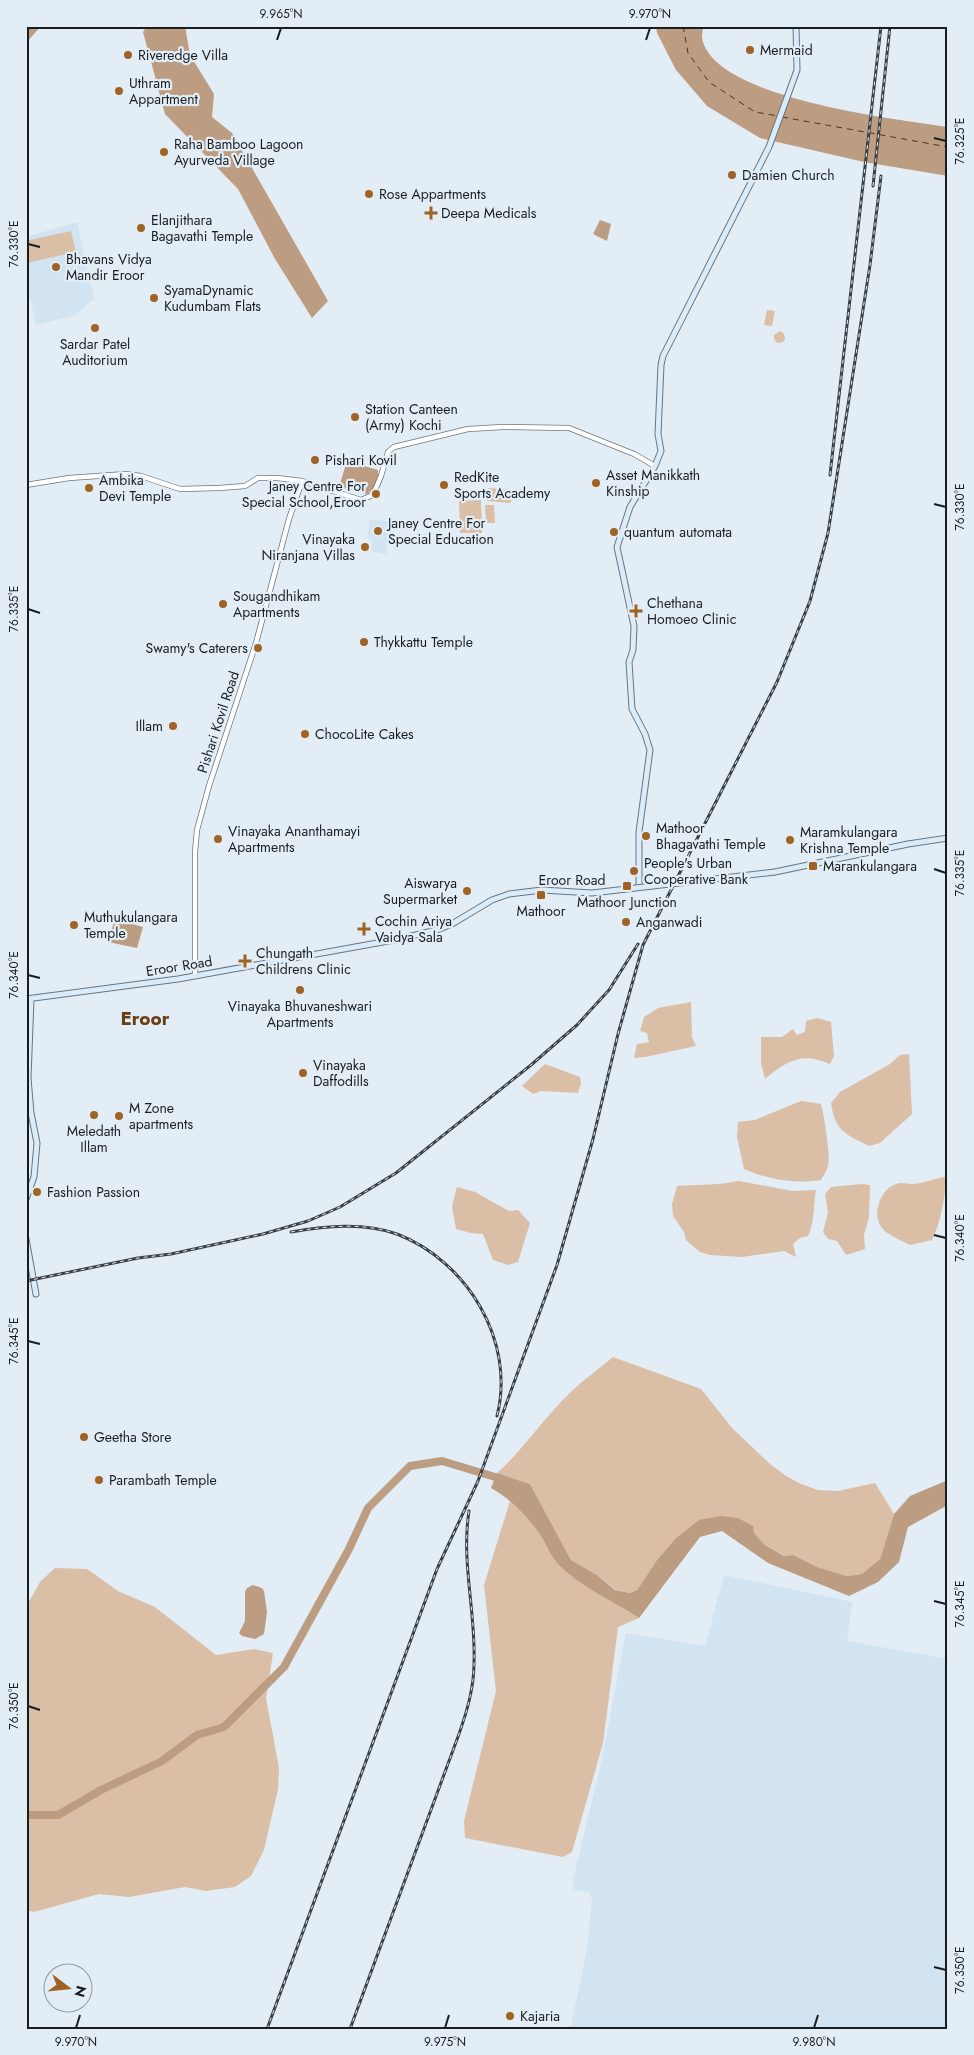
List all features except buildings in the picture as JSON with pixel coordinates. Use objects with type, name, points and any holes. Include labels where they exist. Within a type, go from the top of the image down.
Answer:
[{"type":"main road","points":[[639,884],[639,832],[650,750],[645,734],[632,709],[629,662],[633,650],[634,626],[617,547],[630,507],[655,466],[661,451],[658,434],[661,365],[664,356],[769,147],[798,62],[796,26]]},
{"type":"main road","name":"Eroor Road","points":[[29,999],[195,976],[436,930],[452,924],[492,900],[509,894],[542,890],[592,893],[775,872],[908,844],[948,838]]},
{"type":"main road","points":[[26,1199],[34,1177],[37,1143],[28,1078],[29,999]]},
{"type":"main road","points":[[26,1238],[36,1294]]},
{"type":"street","points":[[26,485],[70,478],[126,474],[142,476],[180,489],[245,486],[258,478],[268,477],[302,482],[361,500],[373,495],[388,452],[394,447],[468,429],[503,426],[576,429],[606,444],[634,454],[655,466]]},
{"type":"street","name":"Pishari Kovil Road","points":[[195,976],[195,852],[197,830],[209,786],[256,643],[289,519],[302,482]]},
{"type":"street","points":[[639,884],[640,892]]},
{"type":"shaded area","points":[[26,26],[41,26],[26,43]]},
{"type":"shaded area","points":[[147,26],[185,26],[190,55],[214,94],[212,117],[232,133],[328,301],[312,318],[275,259],[238,189],[165,114],[143,32]]},
{"type":"shaded area","points":[[656,26],[703,26],[702,38],[714,59],[738,77],[771,91],[851,111],[948,127],[948,176],[864,162],[760,138],[707,106],[676,70],[657,33]]},
{"type":"shaded area","points":[[600,220],[611,224],[607,241],[593,234]]},
{"type":"shaded area","name":"Bhavans Vidya Mandir Eroor","points":[[77,222],[94,299],[73,316],[36,325],[30,297],[26,297],[26,237]]},
{"type":"shaded area","points":[[71,231],[76,252],[26,263],[26,241]]},
{"type":"shaded area","points":[[767,310],[775,311],[772,326],[764,325]]},
{"type":"shaded area","points":[[780,331],[784,334],[785,339],[783,342],[777,343],[774,335]]},
{"type":"shaded area","points":[[346,464],[378,470],[376,484],[370,492],[367,494],[339,487]]},
{"type":"shaded area","points":[[488,488],[512,490],[511,503],[487,501]]},
{"type":"shaded area","points":[[481,500],[482,533],[460,533],[459,501]]},
{"type":"shaded area","points":[[485,505],[494,505],[495,523],[486,523]]},
{"type":"shaded area","name":"Janey Centre For Special Education","points":[[370,520],[385,521],[389,524],[386,554],[371,551],[372,541],[367,538]]},
{"type":"shaded area","points":[[115,919],[143,927],[137,948],[108,942]]},
{"type":"shaded area","points":[[691,1002],[692,1037],[696,1046],[634,1058],[637,1044],[649,1042],[647,1033],[640,1031],[644,1017],[658,1008]]},
{"type":"shaded area","points":[[817,1018],[831,1022],[834,1056],[830,1064],[820,1060],[803,1058],[788,1063],[765,1079],[761,1063],[761,1037],[782,1037],[793,1029],[797,1035],[805,1032],[806,1021]]},
{"type":"shaded area","points":[[909,1054],[912,1114],[880,1143],[869,1146],[847,1135],[835,1120],[831,1103],[840,1092],[890,1064],[900,1055]]},
{"type":"shaded area","points":[[545,1064],[580,1077],[581,1083],[578,1093],[541,1091],[533,1094],[522,1086]]},
{"type":"shaded area","points":[[801,1101],[821,1104],[827,1136],[829,1162],[821,1180],[801,1182],[782,1180],[744,1169],[737,1137],[738,1122],[755,1120]]},
{"type":"shaded area","points":[[946,1177],[942,1210],[932,1240],[910,1245],[889,1234],[881,1227],[877,1213],[878,1206],[885,1192],[890,1187],[898,1183],[916,1184]]},
{"type":"shaded area","points":[[739,1181],[792,1191],[816,1190],[813,1219],[808,1236],[800,1238],[793,1244],[796,1257],[784,1251],[742,1257],[710,1255],[700,1252],[686,1240],[684,1232],[673,1216],[672,1204],[677,1186]]},
{"type":"shaded area","points":[[870,1185],[869,1217],[864,1235],[865,1249],[846,1255],[837,1241],[828,1239],[823,1232],[828,1213],[825,1194],[831,1187]]},
{"type":"shaded area","points":[[457,1187],[475,1192],[509,1211],[518,1210],[530,1223],[518,1262],[508,1265],[493,1260],[483,1234],[456,1229],[452,1206]]},
{"type":"shaded area","points":[[613,1357],[701,1389],[732,1428],[770,1464],[801,1484],[818,1490],[838,1491],[875,1483],[894,1514],[880,1559],[862,1574],[847,1576],[817,1567],[793,1555],[785,1556],[765,1545],[738,1518],[675,1539],[657,1560],[637,1590],[630,1593],[616,1590],[597,1575],[571,1560],[530,1484],[497,1473],[561,1402]]},
{"type":"shaded area","points":[[497,1473],[530,1484],[571,1560],[597,1575],[615,1590],[630,1593],[637,1590],[657,1560],[675,1539],[699,1520],[721,1516],[738,1518],[753,1526],[754,1533],[765,1545],[784,1556],[793,1555],[817,1567],[847,1576],[862,1574],[880,1559],[894,1514],[910,1496],[948,1480],[948,1505],[908,1527],[899,1562],[878,1582],[849,1596],[768,1563],[722,1531],[700,1537],[639,1618],[587,1587],[556,1562],[541,1536],[525,1515],[505,1497],[491,1488]]},
{"type":"shaded area","points":[[510,1501],[527,1517],[571,1576],[639,1618],[618,1627],[603,1743],[572,1852],[563,1857],[465,1838],[464,1821],[496,1691],[484,1585]]},
{"type":"shaded area","points":[[55,1568],[87,1569],[118,1591],[155,1607],[216,1655],[254,1649],[273,1653],[266,1698],[279,1768],[278,1789],[264,1850],[251,1876],[235,1887],[206,1891],[185,1887],[129,1897],[99,1894],[34,1912],[26,1910],[26,1607],[40,1582]]},
{"type":"shaded area","points":[[724,1575],[852,1602],[847,1641],[948,1659],[948,2029],[564,2029],[571,2025],[587,1950],[592,1899],[589,1892],[574,1890],[573,1880],[600,1768],[626,1633],[705,1646]]},
{"type":"shaded area","points":[[253,1585],[262,1588],[264,1591],[267,1612],[264,1634],[255,1639],[242,1636],[239,1633],[245,1621],[245,1592],[247,1588]]},
{"type":"waterway","points":[[26,1815],[58,1815],[101,1790],[162,1761],[197,1735],[224,1727],[284,1667],[349,1549],[368,1508],[410,1466],[442,1461],[505,1480]]},
{"type":"ferry route","points":[[683,26],[688,53],[709,82],[755,112],[778,116]]},
{"type":"ferry route","points":[[782,117],[948,147]]},
{"type":"railway","points":[[830,475],[881,26]]},
{"type":"railway","points":[[873,186],[890,26]]},
{"type":"railway","points":[[267,2029],[437,1569],[478,1481],[557,1265],[593,1139],[618,1034],[643,945],[777,682],[810,601],[828,533],[870,265],[881,176]]},
{"type":"railway","points":[[26,1281],[138,1258],[171,1254],[263,1234],[308,1221],[340,1207],[396,1173],[531,1065],[577,1025],[609,990],[638,944]]},
{"type":"railway","points":[[291,1232],[344,1226],[384,1230],[422,1246],[445,1263],[464,1284],[480,1307],[492,1333],[499,1360],[501,1388],[497,1416]]},
{"type":"railway","points":[[350,2029],[459,1734],[470,1699],[474,1672],[474,1644],[467,1550],[469,1511]]},
{"type":"place","name":"Mermaid","points":[[750,50]]},
{"type":"place","name":"Riveredge Villa","points":[[128,55]]},
{"type":"place","name":"Uthram Appartment","points":[[119,91]]},
{"type":"place","name":"Raha Bamboo Lagoon Ayurveda Village","points":[[164,152]]},
{"type":"place","name":"Damien Church","points":[[732,175]]},
{"type":"place","name":"Rose Appartments","points":[[369,194]]},
{"type":"place","name":"Deepa Medicals","points":[[431,213]]},
{"type":"place","name":"Elanjithara Bagavathi Temple","points":[[141,228]]},
{"type":"place","name":"Bhavans Vidya Mandir Eroor","points":[[56,267]]},
{"type":"place","name":"SyamaDynamic Kudumbam Flats","points":[[154,298]]},
{"type":"place","name":"Sardar Patel Auditorium","points":[[95,328]]},
{"type":"place","name":"Station Canteen (Army) Kochi","points":[[355,417]]},
{"type":"place","name":"Pishari Kovil","points":[[315,460]]},
{"type":"place","name":"Asset Manikkath Kinship","points":[[596,483]]},
{"type":"place","name":"RedKite Sports Academy","points":[[444,485]]},
{"type":"place","name":"Ambika Devi Temple","points":[[89,488]]},
{"type":"place","name":"Janey Centre For Special School,Eroor","points":[[376,494]]},
{"type":"place","name":"Janey Centre For Special Education","points":[[378,531]]},
{"type":"place","name":"quantum automata","points":[[614,532]]},
{"type":"place","name":"Vinayaka Niranjana Villas","points":[[365,547]]},
{"type":"place","name":"Sougandhikam Apartments","points":[[223,604]]},
{"type":"place","name":"Chethana Homoeo Clinic","points":[[636,611]]},
{"type":"place","name":"Thykkattu Temple","points":[[364,642]]},
{"type":"place","name":"Swamy's Caterers","points":[[258,648]]},
{"type":"place","name":"Illam","points":[[173,726]]},
{"type":"place","name":"ChocoLite Cakes","points":[[305,734]]},
{"type":"place","name":"Mathoor Bhagavathi Temple","points":[[646,836]]},
{"type":"place","name":"Vinayaka Ananthamayi Apartments","points":[[218,839]]},
{"type":"place","name":"Maramkulangara Krishna Temple","points":[[790,840]]},
{"type":"place","name":"Marankulangara","points":[[813,866]]},
{"type":"place","name":"People's Urban Cooperative Bank","points":[[634,871]]},
{"type":"place","name":"Mathoor Junction","points":[[627,886]]},
{"type":"place","name":"Aiswarya Supermarket","points":[[467,891]]},
{"type":"place","name":"Mathoor","points":[[541,895]]},
{"type":"place","name":"Anganwadi","points":[[626,922]]},
{"type":"place","name":"Muthukulangara Temple","points":[[74,925]]},
{"type":"place","name":"Cochin Ariya Vaidya Sala","points":[[364,929]]},
{"type":"place","name":"Chungath Childrens Clinic","points":[[245,961]]},
{"type":"place","name":"Vinayaka Bhuvaneshwari Apartments","points":[[300,990]]},
{"type":"place","name":"Vinayaka Daffodills","points":[[303,1073]]},
{"type":"place","name":"Meledath Illam","points":[[94,1115]]},
{"type":"place","name":"M Zone apartments","points":[[119,1116]]},
{"type":"place","name":"Fashion Passion","points":[[37,1192]]},
{"type":"place","name":"Geetha Store","points":[[84,1437]]},
{"type":"place","name":"Parambath Temple","points":[[99,1480]]},
{"type":"place","name":"Kajaria","points":[[510,2016]]},
{"type":"district","name":"Eroor","points":[[145,1018]]}]
